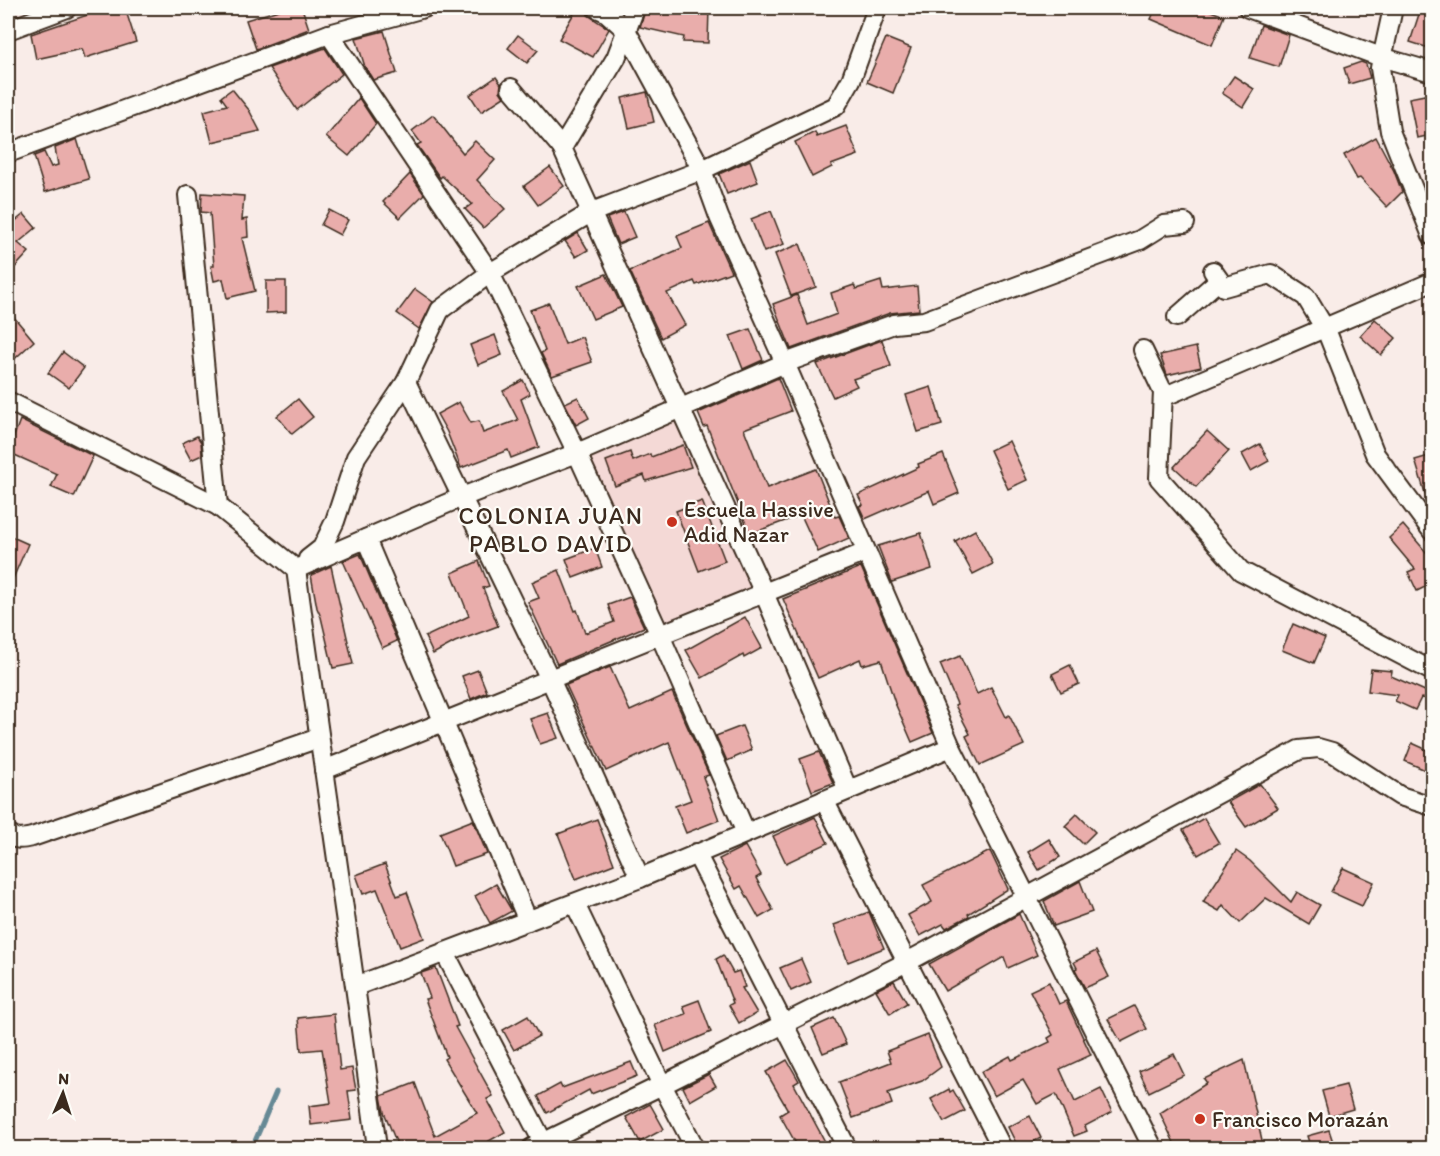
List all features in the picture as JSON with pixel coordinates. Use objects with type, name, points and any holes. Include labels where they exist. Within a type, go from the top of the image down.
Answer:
[{"type":"street","points":[[8,30],[67,8]]},
{"type":"street","points":[[8,153],[329,34],[424,8]]},
{"type":"street","points":[[597,8],[606,12],[626,30],[702,170],[719,218],[785,363],[951,747],[1154,1149]]},
{"type":"street","points":[[562,148],[616,58],[635,8]]},
{"type":"street","points":[[296,569],[322,548],[335,521],[357,457],[406,382],[440,310],[490,273],[592,212],[702,170],[836,106],[851,81],[877,8]]},
{"type":"street","points":[[1248,8],[1381,57],[1432,72]]},
{"type":"street","points":[[1393,8],[1380,68],[1390,131],[1432,236]]},
{"type":"street","points":[[329,34],[490,273],[577,453],[746,832]]},
{"type":"street","points":[[511,88],[562,148],[764,593],[848,790]]},
{"type":"street","points":[[188,195],[219,506]]},
{"type":"street","points":[[296,569],[462,497],[577,453],[785,363],[894,324],[924,321],[1140,240],[1164,225],[1185,223]]},
{"type":"street","points":[[1177,317],[1216,275],[1224,287],[1271,274],[1306,297],[1325,328],[1375,454],[1432,531]]},
{"type":"street","points":[[1163,397],[1432,282]]},
{"type":"street","points":[[1143,350],[1163,392],[1159,478],[1241,571],[1432,671]]},
{"type":"street","points":[[406,382],[550,679],[640,878]]},
{"type":"street","points":[[8,401],[219,506],[296,569],[377,1149]]},
{"type":"street","points":[[366,539],[528,921]]},
{"type":"street","points":[[324,770],[866,552]]},
{"type":"street","points":[[8,833],[19,839],[32,837],[319,738]]},
{"type":"street","points":[[356,986],[640,878],[951,747]]},
{"type":"street","points":[[445,953],[540,1147],[907,962],[1299,750],[1318,748],[1332,752],[1400,796],[1432,806]]},
{"type":"street","points":[[824,800],[1002,1149]]},
{"type":"street","points":[[696,853],[847,1149]]},
{"type":"street","points":[[575,904],[695,1149]]},
{"type":"shaded area","name":"Escuela Hassive Adid Nazar","points":[[678,420],[753,587],[666,621],[590,458]]},
{"type":"building","points":[[108,8],[125,8],[136,42],[85,58],[82,49],[36,59],[31,34]]},
{"type":"building","points":[[285,8],[302,8],[309,29],[256,49],[246,20]]},
{"type":"building","points":[[577,8],[586,8],[588,15],[609,29],[593,57],[559,39]]},
{"type":"building","points":[[646,8],[709,8],[708,43],[683,42],[684,37],[640,27]]},
{"type":"building","points":[[1156,8],[1203,8],[1224,16],[1212,45],[1151,19]]},
{"type":"building","points":[[1421,8],[1432,8],[1432,49],[1410,42]]},
{"type":"building","points":[[1261,25],[1289,35],[1279,67],[1250,58]]},
{"type":"building","points":[[384,31],[397,73],[373,80],[365,67],[356,38]]},
{"type":"building","points":[[518,35],[538,50],[527,63],[508,48]]},
{"type":"building","points":[[886,38],[911,48],[893,93],[867,82]]},
{"type":"building","points":[[325,48],[342,74],[297,110],[269,68]]},
{"type":"building","points":[[1361,62],[1366,64],[1370,78],[1349,84],[1344,68]]},
{"type":"building","points":[[1234,76],[1254,89],[1243,107],[1222,93]]},
{"type":"building","points":[[496,77],[501,84],[500,91],[504,97],[481,112],[470,95]]},
{"type":"building","points":[[232,89],[249,110],[260,131],[212,142],[204,111],[227,105],[221,97]]},
{"type":"building","points":[[647,92],[654,122],[629,128],[622,98]]},
{"type":"building","points":[[1430,94],[1432,135],[1417,138],[1409,98]]},
{"type":"building","points":[[359,98],[376,124],[349,156],[326,137]]},
{"type":"building","points":[[433,115],[463,153],[475,141],[495,160],[477,180],[505,209],[483,228],[465,209],[472,204],[442,176],[440,178],[417,145],[421,143],[412,131]]},
{"type":"building","points":[[846,126],[858,155],[831,165],[832,167],[812,177],[795,142],[815,132],[817,137]]},
{"type":"building","points":[[1376,137],[1402,192],[1387,207],[1360,178],[1357,179],[1344,155]]},
{"type":"building","points":[[77,139],[89,179],[45,192],[34,156],[44,152],[51,167],[58,165],[55,148]]},
{"type":"building","points":[[750,160],[758,182],[727,194],[719,174]]},
{"type":"building","points":[[550,167],[564,186],[538,205],[524,186]]},
{"type":"building","points":[[410,174],[424,194],[400,218],[383,202]]},
{"type":"building","points":[[202,193],[244,196],[242,220],[247,219],[248,237],[242,238],[255,291],[227,298],[223,279],[214,281],[211,266],[214,266],[210,213],[201,212]]},
{"type":"building","points":[[329,210],[348,220],[340,235],[321,225]]},
{"type":"building","points":[[771,211],[784,244],[764,252],[751,219]]},
{"type":"building","points":[[624,212],[635,237],[618,244],[607,218]]},
{"type":"building","points":[[24,214],[36,228],[18,243],[29,252],[8,275],[8,227]]},
{"type":"building","points":[[709,223],[731,272],[696,285],[694,281],[667,293],[685,325],[661,338],[630,271],[682,248],[677,236]]},
{"type":"building","points":[[578,233],[588,250],[576,257],[565,241]]},
{"type":"building","points":[[800,244],[816,287],[791,296],[775,254]]},
{"type":"building","points":[[606,274],[622,307],[593,319],[578,286]]},
{"type":"building","points":[[266,281],[286,281],[286,312],[266,313]]},
{"type":"building","points":[[881,281],[883,290],[917,286],[919,310],[890,313],[791,349],[773,304],[797,295],[808,325],[837,314],[831,293],[854,285],[856,289]]},
{"type":"building","points":[[415,289],[433,302],[419,329],[397,313]]},
{"type":"building","points":[[549,303],[565,344],[582,337],[592,362],[552,376],[541,353],[545,351],[530,310]]},
{"type":"building","points":[[8,310],[34,341],[8,365]]},
{"type":"building","points":[[1375,319],[1396,338],[1381,355],[1360,336]]},
{"type":"building","points":[[750,329],[763,360],[743,369],[730,336]]},
{"type":"building","points":[[495,335],[502,355],[478,365],[470,345]]},
{"type":"building","points":[[882,340],[891,366],[853,379],[857,386],[833,397],[817,364]]},
{"type":"building","points":[[1196,347],[1201,367],[1167,375],[1160,355]]},
{"type":"building","points":[[63,352],[84,368],[69,388],[48,373]]},
{"type":"building","points":[[778,378],[791,411],[744,429],[767,488],[816,469],[835,517],[839,516],[849,538],[818,552],[801,515],[750,534],[707,426],[704,427],[698,413]]},
{"type":"building","points":[[523,380],[530,394],[521,399],[539,447],[511,458],[508,450],[461,468],[447,432],[437,414],[459,402],[471,423],[479,421],[483,433],[518,420],[503,391]]},
{"type":"building","points":[[931,387],[942,425],[918,432],[906,395]]},
{"type":"building","points":[[578,397],[589,418],[576,425],[565,403]]},
{"type":"building","points":[[298,399],[313,417],[292,434],[277,416]]},
{"type":"building","points":[[20,420],[93,456],[74,497],[51,487],[57,474],[8,452]]},
{"type":"building","points":[[1207,431],[1229,451],[1196,487],[1174,467]]},
{"type":"building","points":[[197,436],[201,442],[202,455],[191,460],[182,443]]},
{"type":"building","points":[[1009,441],[1027,480],[1008,489],[990,450]]},
{"type":"building","points":[[1260,444],[1269,461],[1251,471],[1242,454]]},
{"type":"building","points":[[683,445],[691,467],[646,481],[644,475],[615,486],[606,461],[630,452],[633,461]]},
{"type":"building","points":[[943,454],[959,493],[934,504],[929,491],[865,519],[859,506],[863,505],[858,495],[919,467],[918,464]]},
{"type":"building","points":[[1432,455],[1432,506],[1429,506],[1415,460]]},
{"type":"building","points":[[702,501],[725,561],[699,571],[676,511]]},
{"type":"building","points":[[1403,525],[1432,559],[1432,589],[1429,585],[1417,591],[1408,572],[1415,569],[1389,538]]},
{"type":"building","points":[[975,530],[993,564],[973,574],[955,541]]},
{"type":"building","points":[[921,533],[932,569],[892,582],[878,546]]},
{"type":"building","points":[[8,535],[28,544],[8,590]]},
{"type":"building","points":[[595,548],[602,567],[573,578],[566,559]]},
{"type":"building","points":[[360,554],[397,641],[382,648],[343,561]]},
{"type":"building","points":[[479,561],[489,586],[483,588],[498,626],[455,642],[433,654],[425,637],[469,616],[452,573]]},
{"type":"building","points":[[331,566],[353,664],[333,668],[311,575]]},
{"type":"building","points":[[861,567],[933,733],[912,742],[895,703],[881,660],[862,665],[860,659],[818,678],[783,599]]},
{"type":"building","points":[[559,570],[585,633],[614,622],[608,605],[630,597],[644,627],[557,664],[528,602],[539,598],[532,582]]},
{"type":"building","points":[[745,617],[762,648],[744,658],[743,655],[702,678],[686,650]]},
{"type":"building","points":[[1293,624],[1325,638],[1314,663],[1282,650]]},
{"type":"building","points":[[960,656],[977,694],[991,687],[1024,745],[980,765],[966,736],[970,734],[955,705],[957,704],[940,664]]},
{"type":"building","points":[[1070,665],[1079,684],[1061,692],[1052,674]]},
{"type":"building","points":[[610,667],[630,711],[672,692],[709,775],[703,777],[719,820],[686,833],[675,806],[691,800],[669,742],[606,771],[566,685]]},
{"type":"building","points":[[1371,669],[1392,671],[1391,676],[1432,694],[1432,699],[1421,698],[1415,710],[1395,701],[1398,695],[1368,691]]},
{"type":"building","points":[[478,670],[487,692],[471,699],[462,676]]},
{"type":"building","points":[[548,713],[558,738],[540,744],[530,719]]},
{"type":"building","points":[[742,726],[752,750],[727,761],[716,736]]},
{"type":"building","points":[[1412,743],[1432,752],[1432,773],[1405,761]]},
{"type":"building","points":[[819,752],[833,783],[812,791],[800,759]]},
{"type":"building","points":[[1260,784],[1278,808],[1246,827],[1228,802]]},
{"type":"building","points":[[1077,814],[1095,832],[1083,844],[1065,826]]},
{"type":"building","points":[[815,817],[828,843],[786,863],[773,836]]},
{"type":"building","points":[[1204,818],[1219,843],[1198,855],[1183,830]]},
{"type":"building","points":[[597,819],[614,864],[576,879],[558,834]]},
{"type":"building","points":[[473,820],[487,854],[453,866],[440,833]]},
{"type":"building","points":[[1049,839],[1060,857],[1039,870],[1028,852]]},
{"type":"building","points":[[745,846],[761,875],[756,878],[773,910],[759,918],[741,886],[736,889],[719,859]]},
{"type":"building","points":[[990,851],[1008,889],[968,914],[969,916],[946,928],[943,924],[920,936],[908,915],[932,902],[923,885]]},
{"type":"building","points":[[1236,851],[1250,861],[1291,902],[1297,892],[1320,905],[1309,924],[1266,898],[1240,923],[1223,905],[1219,911],[1203,902]]},
{"type":"building","points":[[385,864],[397,896],[407,892],[424,938],[400,947],[377,889],[363,894],[356,875]]},
{"type":"building","points":[[1343,868],[1374,882],[1362,906],[1331,892]]},
{"type":"building","points":[[1080,881],[1092,912],[1054,926],[1044,901]]},
{"type":"building","points":[[496,884],[512,911],[490,923],[475,896]]},
{"type":"building","points":[[869,912],[884,948],[848,962],[834,925]]},
{"type":"building","points":[[1019,914],[1037,955],[1008,968],[1004,957],[945,991],[929,964]]},
{"type":"building","points":[[1096,951],[1109,977],[1085,988],[1075,969],[1077,968],[1074,962]]},
{"type":"building","points":[[723,955],[733,973],[739,971],[745,987],[742,988],[757,1013],[739,1023],[729,1005],[733,1003],[716,959]]},
{"type":"building","points":[[801,959],[811,982],[791,991],[780,968]]},
{"type":"building","points":[[436,968],[458,1026],[455,1027],[493,1096],[487,1099],[505,1132],[475,1149],[399,1149],[384,1112],[381,1096],[415,1083],[435,1136],[477,1113],[444,1059],[447,1057],[425,999],[430,998],[421,973]]},
{"type":"building","points":[[894,981],[907,1003],[890,1014],[876,990]]},
{"type":"building","points":[[1049,982],[1059,1004],[1066,1001],[1091,1055],[1060,1069],[1075,1102],[1101,1089],[1112,1112],[1085,1126],[1087,1131],[1074,1136],[1056,1094],[1037,1104],[1023,1080],[994,1096],[981,1072],[1010,1056],[1012,1060],[1050,1042],[1048,1038],[1053,1035],[1030,991]]},
{"type":"building","points":[[699,1000],[711,1032],[665,1052],[655,1025],[686,1014],[683,1006]]},
{"type":"building","points":[[1134,1006],[1147,1029],[1121,1042],[1108,1019]]},
{"type":"building","points":[[334,1014],[340,1070],[352,1068],[356,1090],[348,1091],[352,1120],[311,1125],[309,1106],[331,1103],[322,1049],[301,1051],[298,1018]]},
{"type":"building","points":[[528,1016],[539,1036],[514,1050],[503,1030]]},
{"type":"building","points":[[834,1018],[846,1044],[823,1053],[812,1028]]},
{"type":"building","points":[[928,1035],[941,1067],[922,1081],[888,1093],[892,1104],[853,1118],[839,1082],[891,1062],[887,1051]]},
{"type":"building","points":[[1174,1054],[1184,1075],[1149,1092],[1139,1071]]},
{"type":"building","points":[[787,1060],[799,1081],[794,1084],[829,1149],[799,1149],[780,1115],[788,1110],[766,1072]]},
{"type":"building","points":[[1244,1060],[1264,1149],[1177,1149],[1160,1113],[1207,1083],[1204,1079]]},
{"type":"building","points":[[631,1062],[637,1076],[591,1094],[589,1090],[547,1113],[538,1096],[560,1084],[562,1088]]},
{"type":"building","points":[[709,1074],[716,1086],[690,1101],[683,1087]]},
{"type":"building","points":[[1346,1085],[1353,1109],[1329,1116],[1322,1091]]},
{"type":"building","points":[[949,1089],[950,1092],[953,1090],[965,1111],[944,1122],[931,1099]]},
{"type":"building","points":[[650,1104],[664,1129],[640,1142],[626,1117]]},
{"type":"building","points":[[1030,1116],[1041,1138],[1019,1149],[1008,1127]]},
{"type":"building","points":[[1329,1130],[1334,1145],[1322,1149],[1311,1149],[1307,1136]]},
{"type":"waterway","points":[[252,1148],[276,1092]]},
{"type":"place","name":"Escuela Hassive Adid Nazar","points":[[672,522]]},
{"type":"place","name":"Francisco Morazán","points":[[1200,1119]]},
{"type":"district","name":"COLONIA JUAN PABLO DAVID","points":[[551,530]]}]
